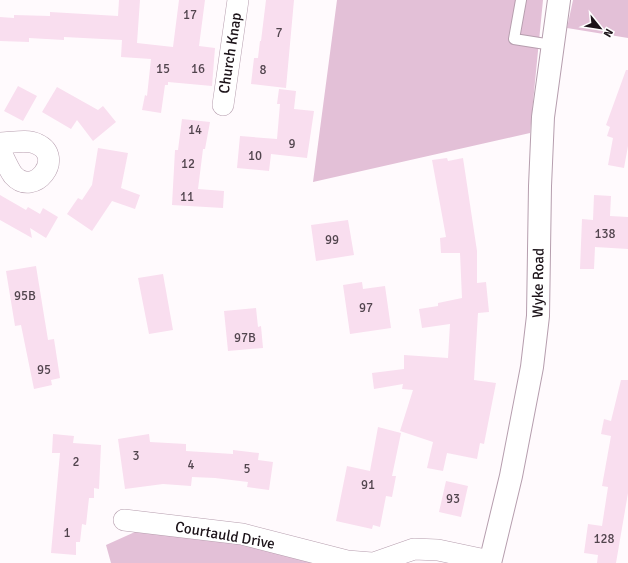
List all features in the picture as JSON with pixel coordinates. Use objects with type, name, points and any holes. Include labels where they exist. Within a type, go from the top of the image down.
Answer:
[{"type":"main road","name":"Wyke Road","points":[[490,562],[511,476],[532,367],[538,316],[540,172],[543,117],[559,0]]},
{"type":"street","name":"Church Knap","points":[[222,105],[238,0]]},
{"type":"street","points":[[0,143],[32,142],[38,144],[47,154],[49,160],[46,172],[37,180],[24,182],[13,175],[0,150]]},
{"type":"street","name":"Courtauld Drive","points":[[124,520],[242,534],[348,561],[373,563],[414,549],[438,550],[490,562]]},
{"type":"lane","points":[[521,0],[514,39],[552,45]]},
{"type":"shaded area","points":[[337,0],[543,0],[530,133],[313,182]]},
{"type":"shaded area","points":[[573,0],[628,0],[628,38],[567,28]]},
{"type":"shaded area","points":[[146,527],[343,563],[111,563],[106,545]]},
{"type":"building","points":[[119,0],[140,0],[137,43],[173,47],[179,0],[205,0],[199,46],[215,48],[212,86],[168,82],[168,85],[165,85],[161,113],[142,110],[145,95],[147,96],[151,59],[121,57],[122,40],[64,37],[64,40],[29,38],[29,42],[0,41],[0,17],[14,18],[14,15],[50,16],[50,12],[118,16]]},
{"type":"building","points":[[266,0],[294,0],[286,88],[251,84],[254,58],[258,58]]},
{"type":"building","points":[[626,70],[628,70],[628,146],[624,168],[608,165],[613,138],[607,136],[610,127],[606,125]]},
{"type":"building","points":[[18,86],[37,96],[23,121],[4,111]]},
{"type":"building","points":[[57,87],[98,110],[103,106],[116,122],[93,141],[77,120],[71,129],[42,112]]},
{"type":"building","points":[[279,89],[296,91],[294,109],[314,111],[307,158],[271,154],[269,171],[237,168],[240,136],[277,139],[280,104],[277,104]]},
{"type":"building","points":[[182,119],[210,122],[205,149],[203,149],[198,189],[224,191],[223,208],[172,205],[175,150],[178,150]]},
{"type":"building","points":[[98,148],[128,153],[121,188],[140,195],[135,209],[112,201],[92,231],[67,214],[78,198],[82,200],[92,185]]},
{"type":"building","points":[[447,158],[448,161],[463,158],[477,251],[477,283],[486,282],[489,312],[478,313],[474,380],[496,383],[484,444],[480,443],[477,459],[447,453],[443,471],[427,468],[433,442],[400,431],[413,390],[402,389],[403,384],[374,389],[372,373],[404,369],[404,355],[448,358],[450,324],[422,328],[419,309],[438,306],[438,303],[462,298],[460,253],[441,253],[440,238],[446,237],[432,160]]},
{"type":"building","points":[[0,195],[26,210],[28,207],[40,214],[43,208],[58,217],[46,238],[30,228],[32,238],[0,220]]},
{"type":"building","points":[[594,195],[611,196],[610,216],[628,217],[628,249],[595,247],[594,269],[580,269],[582,219],[593,220]]},
{"type":"building","points":[[348,220],[354,255],[316,261],[311,225]]},
{"type":"building","points":[[36,266],[48,340],[54,339],[60,378],[51,380],[52,385],[34,389],[21,325],[15,326],[6,271]]},
{"type":"building","points":[[163,274],[173,330],[149,334],[138,278]]},
{"type":"building","points":[[362,282],[363,289],[385,286],[391,328],[350,334],[343,285]]},
{"type":"building","points":[[256,308],[258,327],[261,326],[263,348],[228,351],[224,311]]},
{"type":"building","points":[[621,380],[628,380],[628,493],[616,563],[597,563],[598,555],[584,553],[588,524],[602,526],[608,487],[602,486],[611,436],[601,434],[604,419],[611,421]]},
{"type":"building","points":[[378,427],[401,433],[392,476],[396,476],[392,497],[386,496],[380,527],[373,525],[372,529],[336,521],[347,466],[370,471]]},
{"type":"building","points":[[53,434],[74,436],[73,443],[101,445],[99,489],[94,488],[94,498],[89,498],[86,525],[82,524],[80,542],[76,542],[76,555],[51,553],[60,453],[52,453]]},
{"type":"building","points":[[149,434],[150,442],[186,444],[186,451],[233,454],[233,450],[259,453],[258,460],[273,462],[269,490],[247,487],[248,482],[192,477],[191,486],[163,484],[125,489],[118,439]]},
{"type":"building","points":[[446,481],[468,486],[461,517],[439,512]]}]
